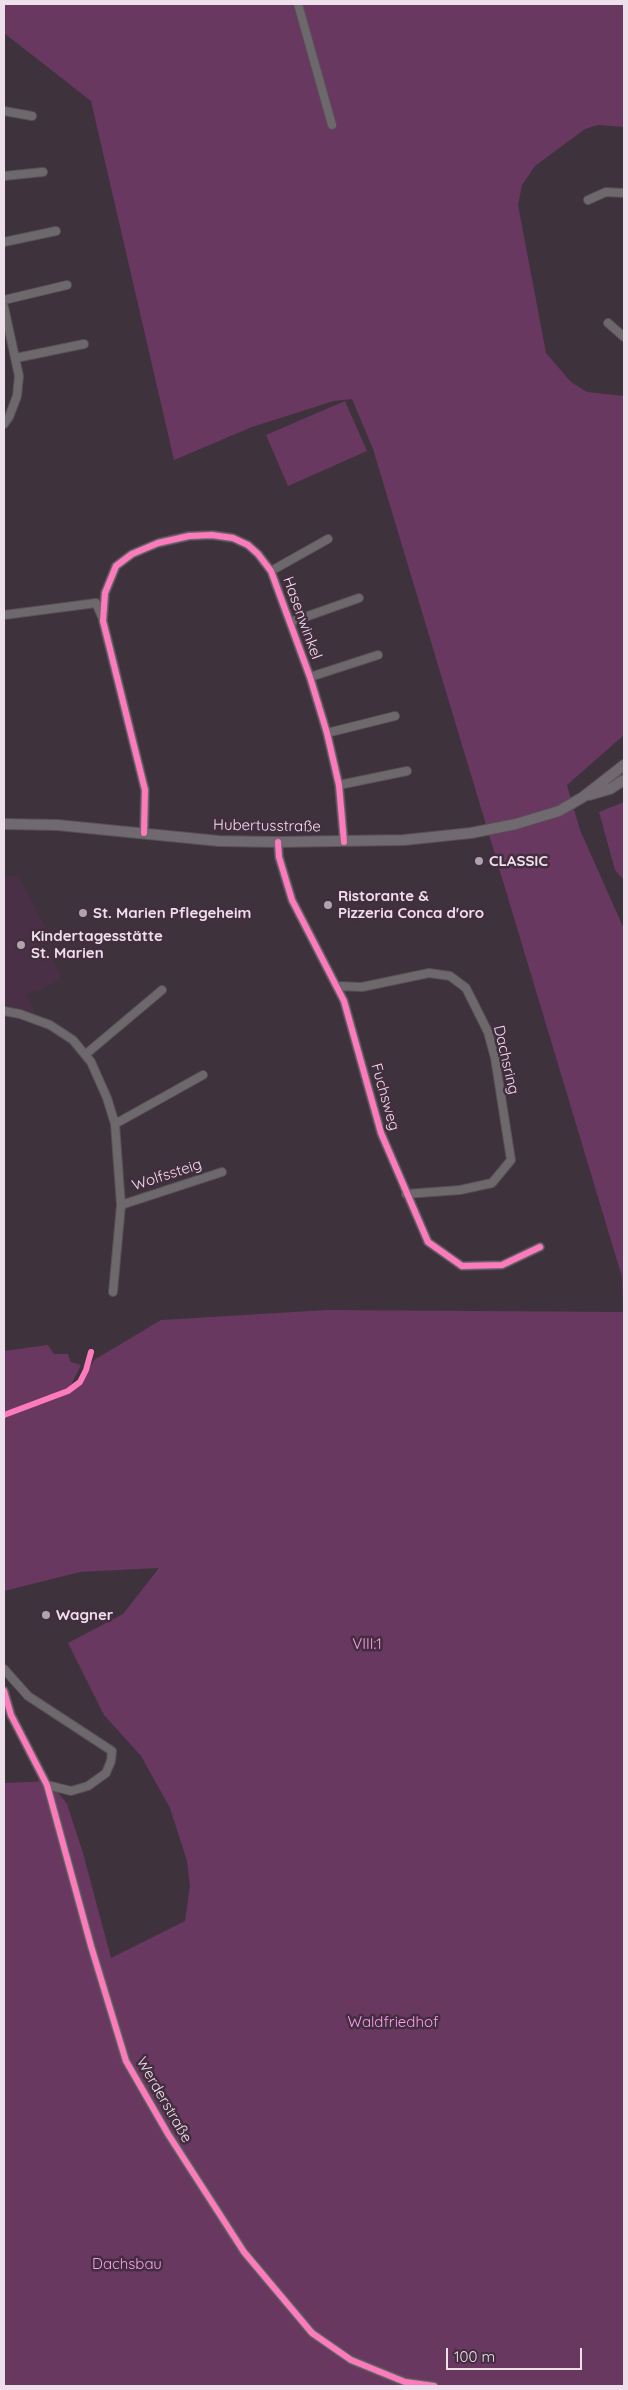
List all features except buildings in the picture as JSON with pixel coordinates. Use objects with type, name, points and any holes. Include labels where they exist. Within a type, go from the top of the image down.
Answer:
[{"type":"street","points":[[298,4],[332,125]]},
{"type":"street","points":[[4,111],[32,116]]},
{"type":"street","points":[[4,176],[43,172]]},
{"type":"street","points":[[588,200],[606,192],[624,193]]},
{"type":"street","points":[[4,242],[56,231]]},
{"type":"street","points":[[4,300],[67,285]]},
{"type":"street","points":[[4,307],[19,376],[17,396],[9,417],[4,424]]},
{"type":"street","points":[[608,322],[624,337]]},
{"type":"street","points":[[16,358],[84,344]]},
{"type":"street","name":"Hasenwinkel","points":[[103,621],[105,593],[116,566],[132,554],[158,543],[189,536],[212,535],[232,538],[248,545],[258,554],[271,571],[310,678],[327,732],[338,785],[344,842]]},
{"type":"street","name":"Hasenwinkel","points":[[271,571],[328,539]]},
{"type":"street","name":"Hasenwinkel","points":[[290,622],[359,598]]},
{"type":"street","name":"Hasenwinkel","points":[[4,615],[96,603],[103,621],[141,767],[145,790],[144,833]]},
{"type":"street","name":"Hasenwinkel","points":[[310,678],[378,656]]},
{"type":"street","points":[[327,732],[395,716]]},
{"type":"street","name":"Hubertusstraße","points":[[4,824],[57,825],[219,841],[344,842],[404,840],[471,833],[516,824],[559,811],[583,797],[624,764]]},
{"type":"street","points":[[338,785],[407,771]]},
{"type":"street","name":"Hubertusstraße","points":[[583,797],[610,789],[624,780]]},
{"type":"street","name":"Fuchsweg","points":[[278,842],[279,857],[292,900],[344,1001],[381,1133],[428,1242],[462,1266],[502,1265],[540,1247]]},
{"type":"street","name":"Dachsring","points":[[337,986],[362,987],[429,973],[450,976],[466,988],[488,1032],[495,1058],[511,1160],[492,1182],[460,1190],[406,1194]]},
{"type":"street","points":[[86,1054],[162,990]]},
{"type":"street","name":"Wolfssteig","points":[[4,1011],[20,1014],[50,1026],[73,1040],[86,1054],[98,1076],[115,1124],[121,1205],[113,1292]]},
{"type":"street","points":[[115,1124],[203,1075]]},
{"type":"street","name":"Wolfssteig","points":[[121,1205],[222,1172]]},
{"type":"street","points":[[4,1669],[28,1696],[112,1751],[111,1762],[106,1773],[88,1786],[71,1790],[47,1785]]},
{"type":"street","name":"Werderstraße","points":[[4,1691],[11,1715],[47,1785],[91,1946],[126,2061],[174,2143],[244,2252],[312,2333],[352,2360],[405,2382],[434,2386]]},
{"type":"shaded area","name":"Kindertagesstätte St. Marien","points":[[18,875],[47,931],[34,938],[42,954],[48,951],[62,978],[38,992],[37,990],[26,995],[34,1009],[33,1012],[4,1004],[4,876]]},
{"type":"green space","points":[[4,4],[624,4],[624,127],[598,125],[585,129],[535,166],[522,185],[518,205],[546,353],[571,382],[587,392],[624,396],[624,735],[567,785],[580,830],[624,929],[624,2386],[4,2386],[4,1783],[49,1781],[67,1804],[83,1853],[111,1958],[185,1921],[190,1886],[187,1861],[170,1808],[141,1756],[104,1715],[68,1643],[123,1614],[159,1568],[80,1572],[4,1591],[4,1417],[68,1392],[82,1381],[94,1360],[161,1320],[327,1310],[623,1312],[622,1277],[373,449],[352,399],[334,401],[252,427],[174,460],[91,101],[4,33]]},
{"type":"green space","points":[[345,401],[367,451],[288,486],[266,435]]},
{"type":"green space","points":[[624,802],[624,880],[615,870],[599,812]]},
{"type":"green space","points":[[48,1345],[54,1354],[68,1354],[71,1362],[81,1365],[68,1391],[4,1416],[4,1351]]},
{"type":"cycle path","points":[[144,833],[145,790],[103,621],[105,593],[116,566],[132,554],[158,543],[189,536],[212,535],[233,538],[248,545],[258,554],[271,571],[310,677],[327,733],[339,785],[344,842]]},
{"type":"cycle path","points":[[278,842],[279,857],[292,900],[344,1001],[381,1133],[428,1242],[462,1266],[502,1265],[540,1247]]},
{"type":"cycle path","points":[[4,1415],[68,1391],[80,1382],[86,1370],[91,1352]]},
{"type":"cycle path","points":[[4,1691],[11,1715],[47,1785],[91,1946],[126,2061],[168,2134],[244,2252],[312,2333],[351,2360],[405,2382],[434,2386]]},
{"type":"place","name":"CLASSIC","points":[[479,861]]},
{"type":"place","name":"Ristorante & Pizzeria Conca d'oro","points":[[328,905]]},
{"type":"place","name":"St. Marien Pflegeheim","points":[[83,913]]},
{"type":"place","name":"Kindertagesstätte St. Marien","points":[[21,945]]},
{"type":"place","name":"Wagner","points":[[46,1615]]},
{"type":"park label","name":"VIII:1","points":[[367,1644]]},
{"type":"park label","name":"Waldfriedhof","points":[[393,2022]]},
{"type":"park label","name":"Dachsbau","points":[[127,2264]]}]
